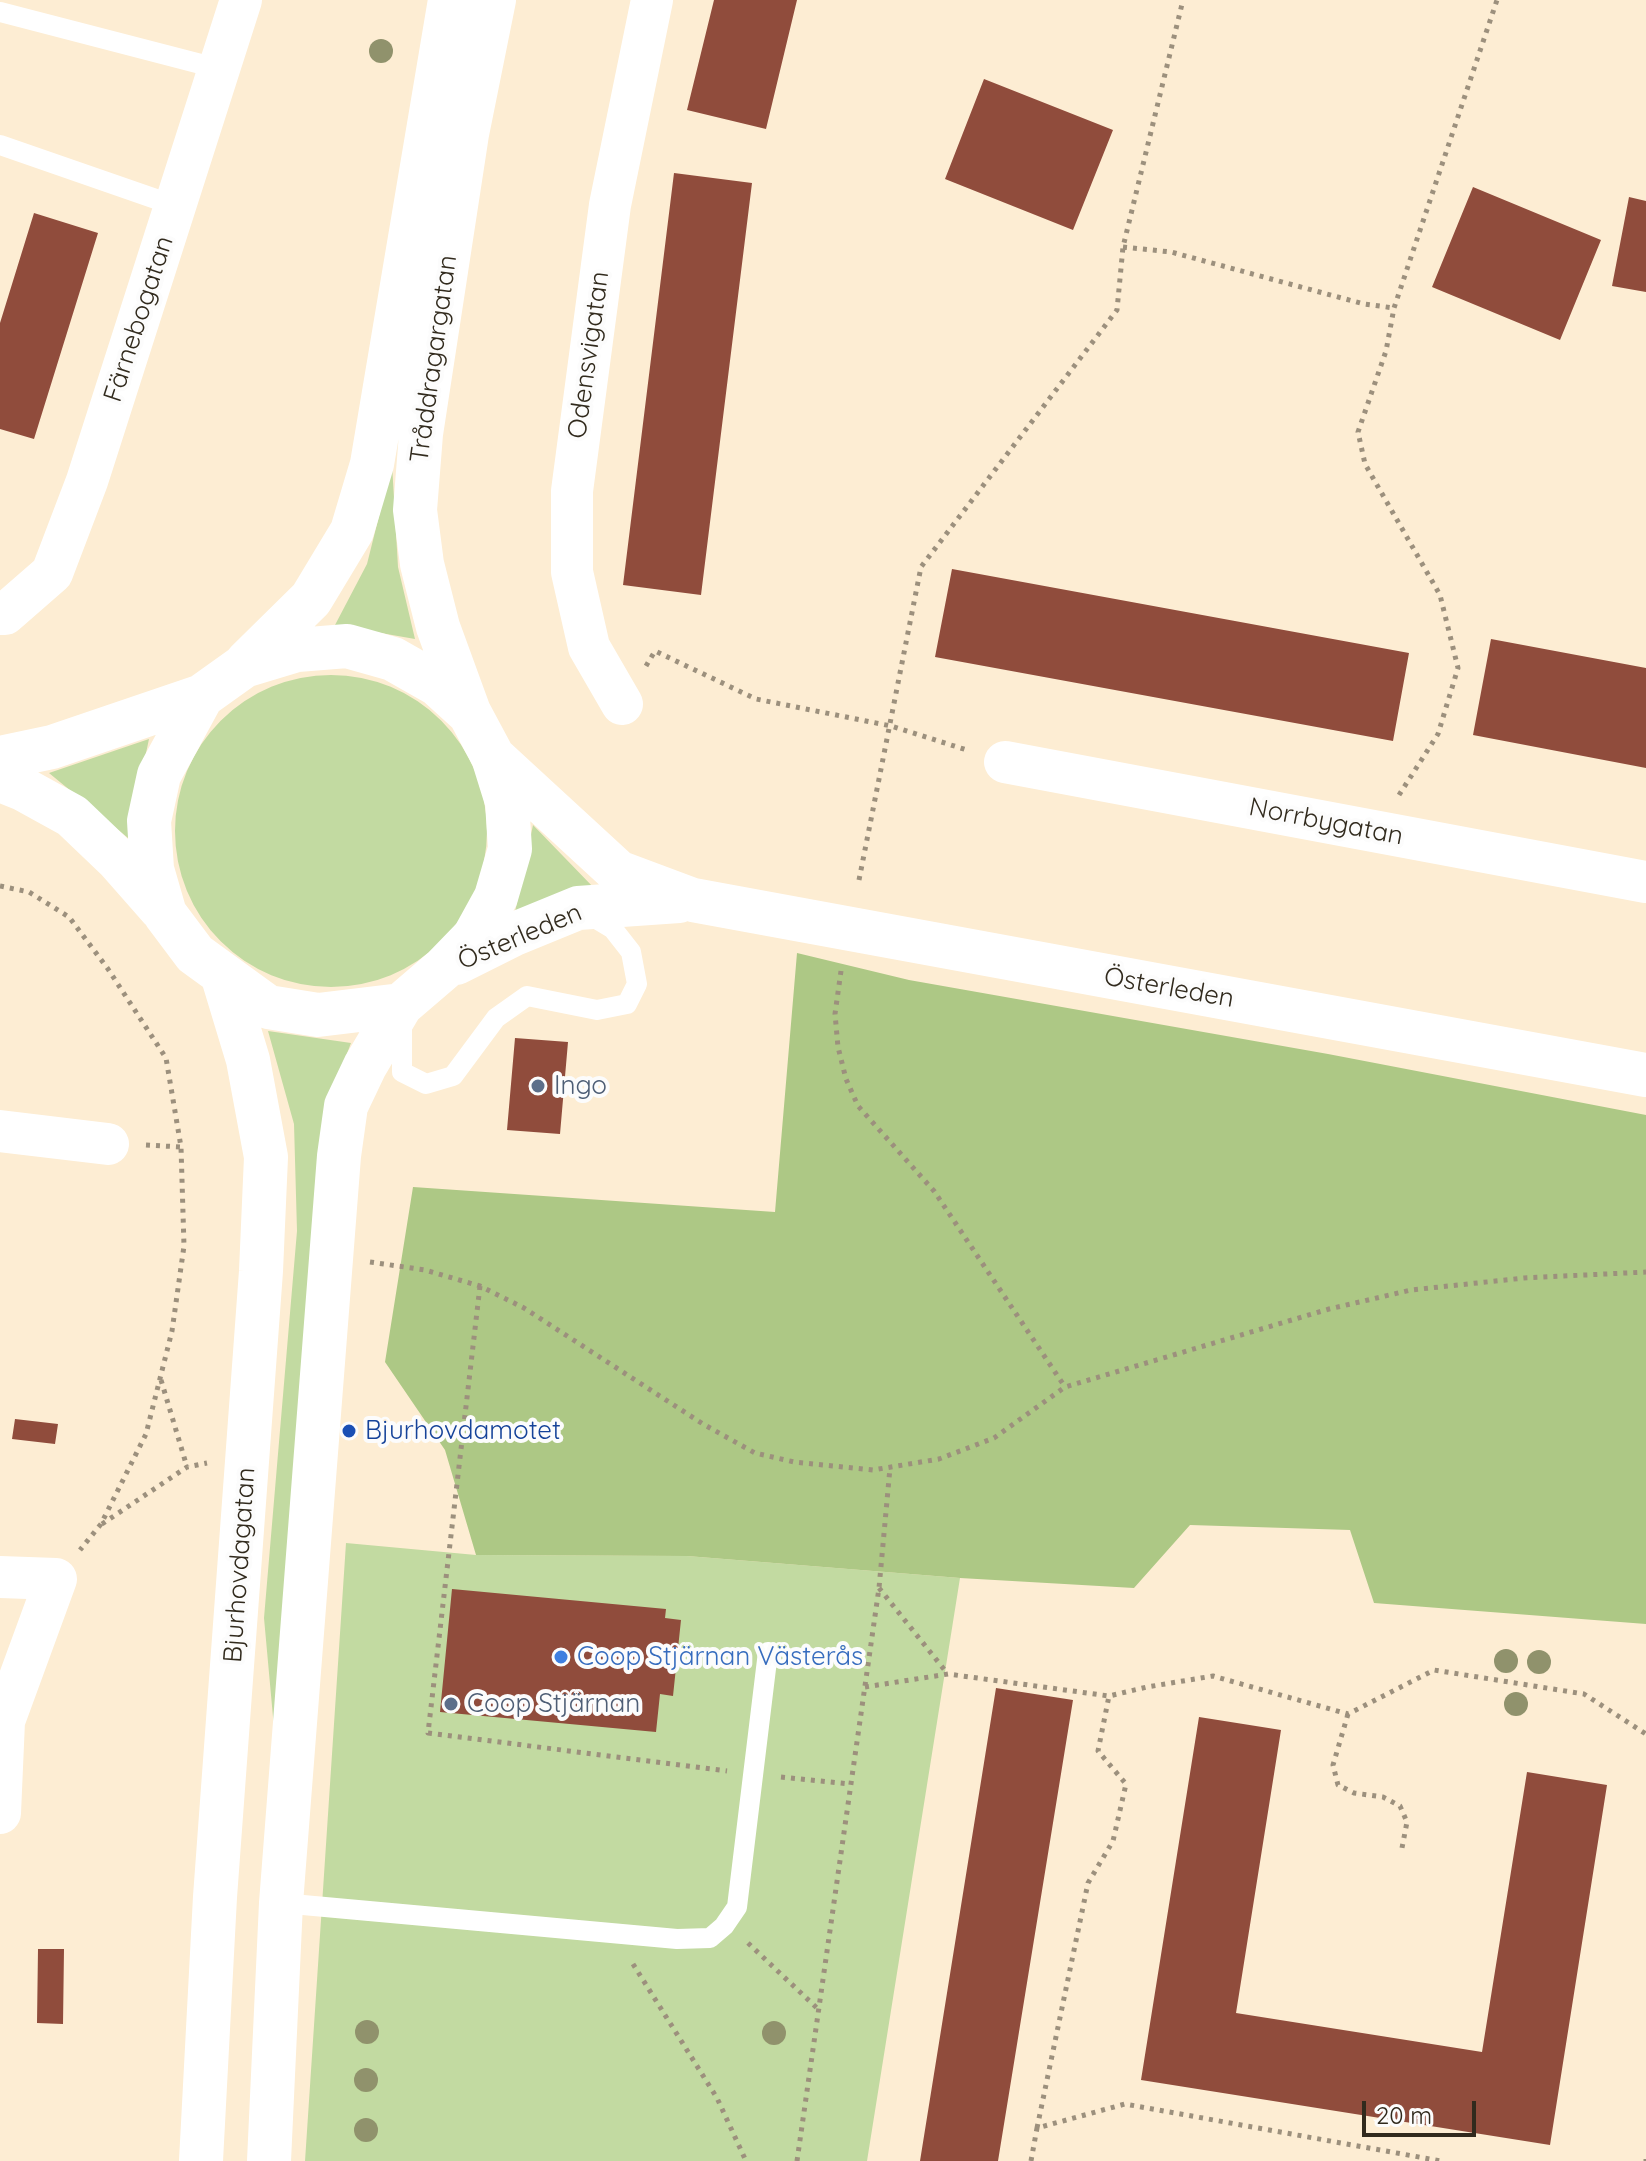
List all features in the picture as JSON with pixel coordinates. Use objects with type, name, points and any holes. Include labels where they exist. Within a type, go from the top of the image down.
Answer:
[{"type":"main road","name":"Tråddragargatan","points":[[244,666],[311,599],[352,531],[372,464],[450,0]]},
{"type":"main road","name":"Tråddragargatan","points":[[470,714],[438,627],[422,564],[415,510],[421,434],[460,182],[494,0]]},
{"type":"main road","points":[[0,758],[52,747],[202,696],[244,666],[297,650],[347,646],[393,659],[437,684],[470,714],[493,757],[507,802],[510,849],[496,897],[474,937],[401,1005],[365,1066],[346,1106],[339,1156],[281,1903],[269,2161]]},
{"type":"main road","points":[[165,914],[152,869],[149,821],[159,775],[202,696]]},
{"type":"main road","name":"Österleden","points":[[493,757],[618,872],[693,900],[1646,1075]]},
{"type":"main road","points":[[0,780],[72,816],[117,859],[195,954],[268,1007],[318,1015],[401,1005]]},
{"type":"main road","name":"Österleden","points":[[443,969],[512,935],[578,908],[693,900]]},
{"type":"main road","name":"Bjurhovdagatan","points":[[201,2161],[215,1897],[260,1286],[266,1157],[248,1060],[222,974]]},
{"type":"main road","points":[[215,1897],[281,1903]]},
{"type":"street","name":"Färnebogatan","points":[[0,614],[5,614],[52,573],[87,481],[241,0]]},
{"type":"street","name":"Odensvigatan","points":[[622,704],[589,647],[572,572],[572,491],[610,205],[652,0]]},
{"type":"street","name":"Norrbygatan","points":[[1005,762],[1646,882]]},
{"type":"street","points":[[0,1131],[108,1144]]},
{"type":"street","points":[[0,1577],[56,1579],[4,1721],[0,1813]]},
{"type":"lane","points":[[0,12],[220,69]]},
{"type":"lane","points":[[0,145],[176,206]]},
{"type":"lane","points":[[401,1005],[402,1072],[426,1084],[453,1076],[496,1018],[527,996],[597,1010],[627,1004],[637,984],[631,952],[613,929],[578,908]]},
{"type":"lane","points":[[281,1903],[614,1934],[710,1938],[724,1926],[737,1907],[768,1652]]},
{"type":"path","points":[[859,880],[921,567],[1117,310],[1123,247],[1183,0]]},
{"type":"path","points":[[1386,833],[1390,808],[1438,734],[1458,668],[1440,595],[1365,464],[1358,432],[1382,364],[1394,308],[1497,0]]},
{"type":"path","points":[[1123,247],[1171,252],[1364,304],[1394,308]]},
{"type":"path","points":[[622,704],[655,651],[756,699],[891,726],[1005,762]]},
{"type":"path","points":[[0,886],[29,892],[69,917],[108,969],[166,1058],[181,1147],[184,1246],[172,1331],[146,1434],[101,1524],[56,1579]]},
{"type":"path","points":[[841,971],[835,1014],[838,1047],[846,1079],[858,1106],[934,1191],[1065,1387]]},
{"type":"path","points":[[357,1260],[425,1270],[480,1286],[524,1308],[703,1424],[755,1453],[833,1468],[890,1468],[939,1459],[994,1438],[1065,1387],[1329,1309],[1411,1290],[1524,1278],[1646,1272]]},
{"type":"path","points":[[480,1286],[428,1733],[850,1784]]},
{"type":"path","points":[[160,1377],[187,1467]]},
{"type":"path","points":[[101,1524],[187,1467],[210,1463]]},
{"type":"path","points":[[797,2161],[879,1588],[890,1468]]},
{"type":"path","points":[[879,1588],[948,1674]]},
{"type":"path","points":[[865,1687],[948,1674],[1109,1696],[1213,1676],[1348,1714],[1434,1670],[1584,1694],[1646,1734]]},
{"type":"path","points":[[1031,2161],[1088,1883],[1113,1841],[1126,1784],[1098,1751],[1109,1696]]},
{"type":"path","points":[[1348,1714],[1333,1765],[1338,1785],[1354,1793],[1383,1797],[1400,1806],[1407,1822],[1401,1853]]},
{"type":"path","points":[[724,1926],[750,1945],[820,2011]]},
{"type":"path","points":[[614,1934],[717,2098],[746,2161]]},
{"type":"path","points":[[1037,2128],[1125,2104],[1441,2161]]},
{"type":"green space","points":[[392,464],[398,567],[415,639],[335,625],[367,564]]},
{"type":"green space","points":[[331,675],[361,678],[405,693],[430,710],[452,732],[475,771],[484,801],[487,831],[484,861],[469,905],[452,930],[430,952],[391,975],[361,984],[331,987],[301,984],[257,969],[232,952],[210,930],[187,891],[178,861],[175,831],[178,801],[193,757],[210,732],[232,710],[271,687],[301,678]]},
{"type":"green space","points":[[149,739],[128,838],[49,773]]},
{"type":"green space","points":[[533,825],[594,888],[515,912]]},
{"type":"green space","points":[[797,953],[909,980],[1328,1054],[1646,1115],[1646,1624],[1374,1603],[1350,1530],[1190,1525],[1134,1588],[960,1578],[687,1556],[476,1555],[445,1450],[385,1362],[413,1187],[775,1212]]},
{"type":"green space","points":[[268,1031],[351,1043],[332,1093],[275,1739],[264,1618],[297,1231],[294,1124]]},
{"type":"green space","points":[[346,1543],[476,1555],[687,1556],[960,1578],[867,2161],[305,2161]]},
{"type":"building","points":[[714,0],[797,0],[766,129],[687,110]]},
{"type":"building","points":[[984,79],[1113,130],[1073,230],[945,179]]},
{"type":"building","points":[[674,173],[752,183],[701,595],[623,585]]},
{"type":"building","points":[[1473,187],[1601,240],[1560,340],[1432,287]]},
{"type":"building","points":[[1629,197],[1646,201],[1646,292],[1612,286]]},
{"type":"building","points":[[34,213],[98,233],[34,439],[0,429],[0,323]]},
{"type":"building","points":[[952,569],[1409,653],[1393,741],[935,657]]},
{"type":"building","points":[[1491,639],[1646,668],[1646,768],[1473,735]]},
{"type":"building","name":"Ingo","points":[[515,1038],[568,1042],[560,1134],[507,1130]]},
{"type":"building","points":[[15,1419],[58,1424],[55,1444],[12,1439]]},
{"type":"building","name":"Coop Stjärnan Västerås","points":[[452,1589],[666,1609],[665,1618],[681,1620],[673,1696],[660,1694],[656,1732],[440,1712]]},
{"type":"building","points":[[996,1688],[1073,1700],[998,2161],[920,2161]]},
{"type":"building","points":[[1199,1717],[1281,1730],[1236,2013],[1482,2052],[1527,1772],[1607,1785],[1550,2145],[1141,2080]]},
{"type":"building","points":[[38,1949],[64,1949],[63,2024],[37,2023]]},
{"type":"place","name":"Ingo","points":[[538,1086]]},
{"type":"place","name":"Bjurhovdamotet","points":[[349,1431]]},
{"type":"place","name":"Coop Stjärnan Västerås","points":[[561,1657]]},
{"type":"place","name":"Coop Stjärnan","points":[[451,1704]]}]
